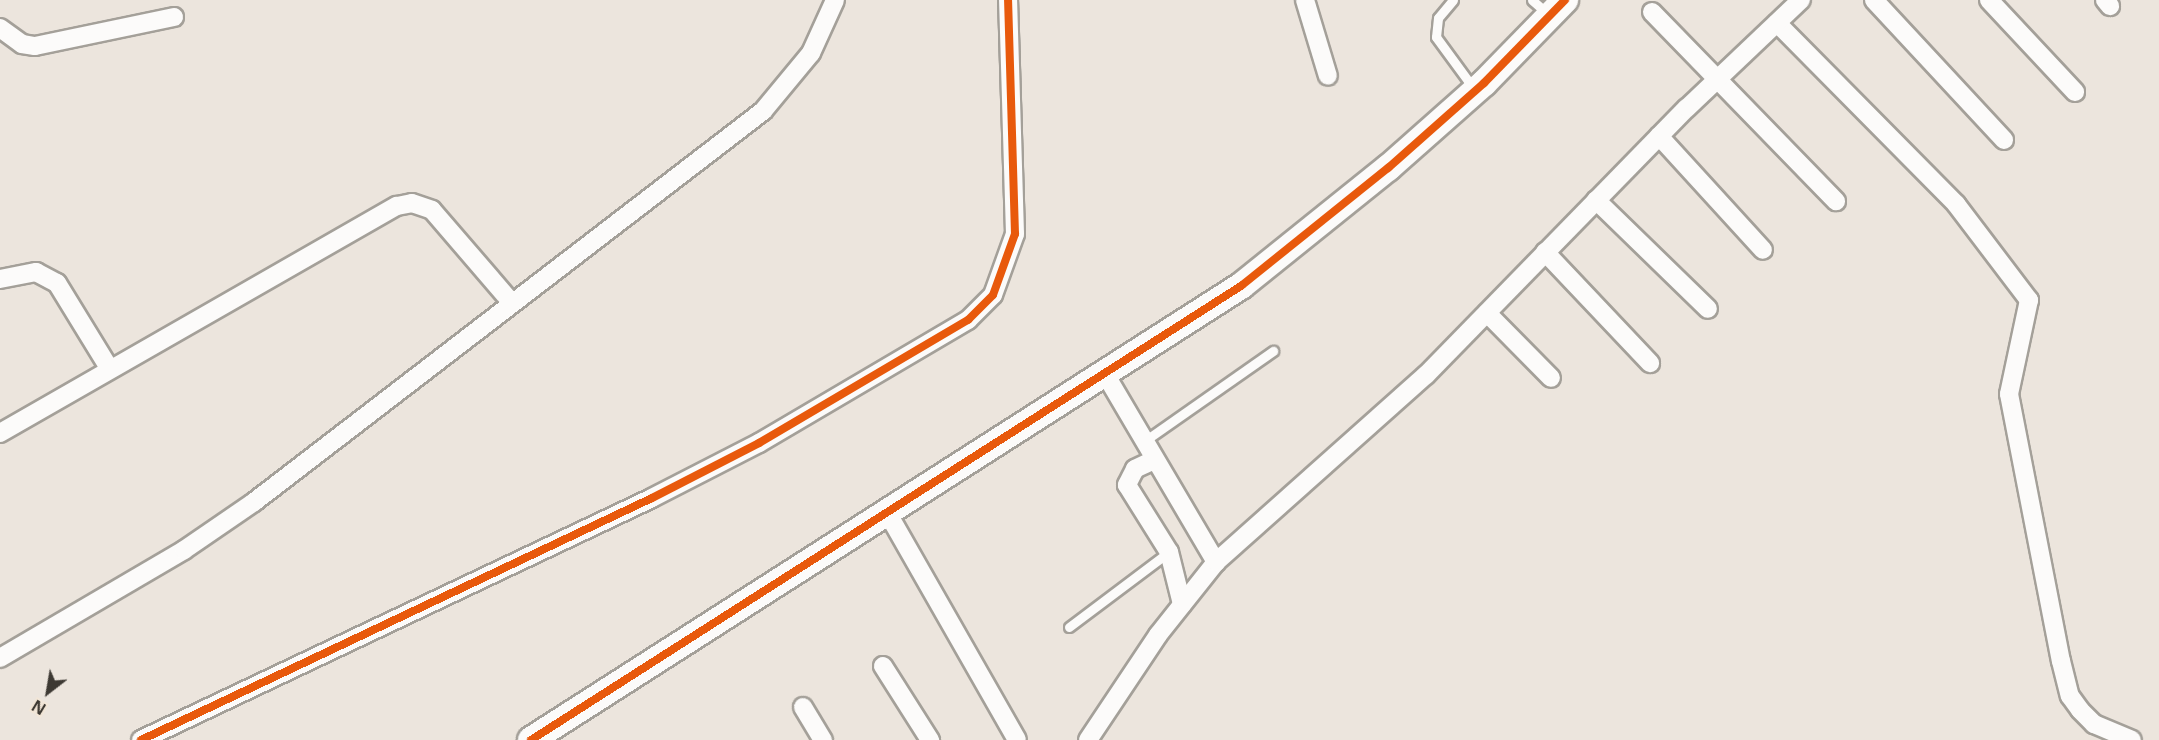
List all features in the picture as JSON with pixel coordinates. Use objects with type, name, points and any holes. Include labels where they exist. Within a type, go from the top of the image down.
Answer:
[{"type":"street","points":[[0,658],[184,550],[254,502],[763,111],[811,53],[835,0]]},
{"type":"street","points":[[141,740],[652,498],[759,443],[968,320],[993,295],[1015,234],[1008,0]]},
{"type":"street","points":[[1305,0],[1328,76]]},
{"type":"street","points":[[1088,740],[1182,604],[1216,562],[1426,375],[1659,136],[1801,0]]},
{"type":"street","points":[[1874,0],[2004,140]]},
{"type":"street","points":[[1989,0],[2074,92]]},
{"type":"street","points":[[531,740],[1104,372],[1291,248],[1475,90],[1549,5]]},
{"type":"street","points":[[1652,12],[1836,201]]},
{"type":"street","points":[[0,28],[22,44],[35,46],[174,17]]},
{"type":"street","points":[[1777,22],[1956,204],[2029,300],[2009,394],[2061,661],[2070,696],[2080,710],[2094,724],[2132,740]]},
{"type":"street","points":[[1659,136],[1763,250]]},
{"type":"street","points":[[1596,200],[1708,309]]},
{"type":"street","points":[[0,433],[318,249],[412,203],[441,218],[512,303]]},
{"type":"street","points":[[1545,252],[1650,363]]},
{"type":"street","points":[[0,279],[36,272],[57,283],[109,368]]},
{"type":"street","points":[[1487,313],[1551,378]]},
{"type":"street","points":[[1104,372],[1143,442],[1216,562]]},
{"type":"street","points":[[1154,460],[1135,469],[1127,485],[1169,552],[1182,604]]},
{"type":"street","points":[[887,512],[1017,740]]},
{"type":"street","points":[[883,666],[930,740]]},
{"type":"street","points":[[802,707],[823,740]]},
{"type":"lane","points":[[1453,0],[1438,18],[1436,38],[1475,90]]},
{"type":"lane","points":[[1143,442],[1273,351]]},
{"type":"lane","points":[[1069,627],[1169,552]]},
{"type":"cycle path","points":[[141,740],[652,498],[759,443],[968,320],[993,295],[1015,234],[1008,0]]},
{"type":"cycle path","points":[[531,740],[1241,286],[1388,168],[1484,83],[1565,0]]}]
